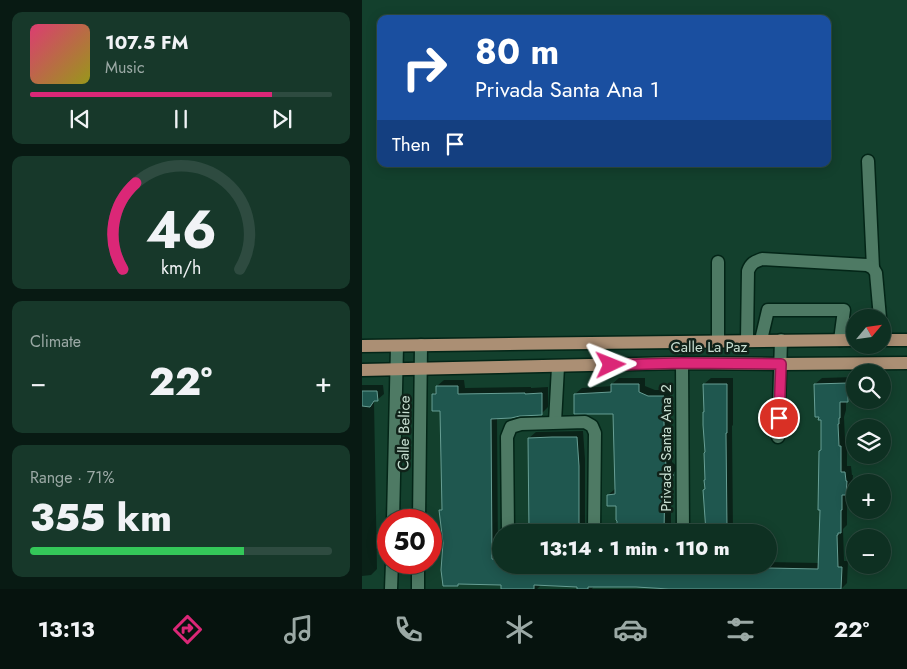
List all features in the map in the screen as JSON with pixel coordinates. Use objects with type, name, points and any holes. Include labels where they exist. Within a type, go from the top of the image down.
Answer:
[{"type":"main road","name":"Calle La Paz","points":[[362,346],[846,340]]},
{"type":"main road","points":[[891,340],[906,340]]},
{"type":"main road","name":"Calle La Paz","points":[[362,370],[682,363],[906,363]]},
{"type":"street","points":[[868,161],[873,268],[876,273],[879,309]]},
{"type":"street","points":[[747,340],[748,271],[750,265],[755,262],[762,259],[860,264],[873,268]]},
{"type":"street","points":[[718,262],[718,342]]},
{"type":"street","points":[[761,340],[768,310],[844,310],[840,340]]},
{"type":"street","points":[[778,437],[781,340]]},
{"type":"street","name":"Calle Belice","points":[[393,509],[397,346]]},
{"type":"street","name":"Calle Belice","points":[[419,509],[421,346]]},
{"type":"street","name":"Privada Santa Ana 2","points":[[682,363],[683,524]]},
{"type":"street","points":[[556,422],[558,366]]},
{"type":"street","points":[[508,524],[507,437],[511,427],[521,424],[556,422],[585,422],[592,426],[595,433],[594,524]]},
{"type":"street","points":[[391,589],[392,574]]},
{"type":"street","points":[[418,574],[418,589]]},
{"type":"building","points":[[846,383],[846,402],[840,402],[838,424],[839,446],[841,446],[841,472],[845,472],[846,481],[846,495],[842,495],[841,533],[837,535],[838,567],[842,567],[841,589],[588,587],[588,589],[577,589],[577,587],[534,585],[534,589],[501,589],[501,585],[458,584],[458,586],[443,586],[440,411],[432,411],[432,394],[436,394],[436,386],[458,386],[458,394],[542,393],[542,415],[491,419],[492,574],[777,574],[777,568],[818,569],[821,420],[818,420],[819,417],[815,417],[814,384]]},
{"type":"building","points":[[611,384],[639,384],[639,392],[648,396],[664,396],[666,468],[674,475],[665,480],[664,524],[617,524],[616,506],[607,506],[607,495],[615,494],[613,414],[574,414],[574,394],[611,392]]},
{"type":"building","points":[[703,384],[727,384],[727,524],[705,524],[703,490],[705,489]]},
{"type":"building","points":[[362,391],[377,391],[378,401],[374,401],[370,407],[362,406]]},
{"type":"building","points":[[577,437],[579,524],[529,524],[528,438]]},
{"type":"route","points":[[611,365],[682,363],[781,364],[779,418]]}]
